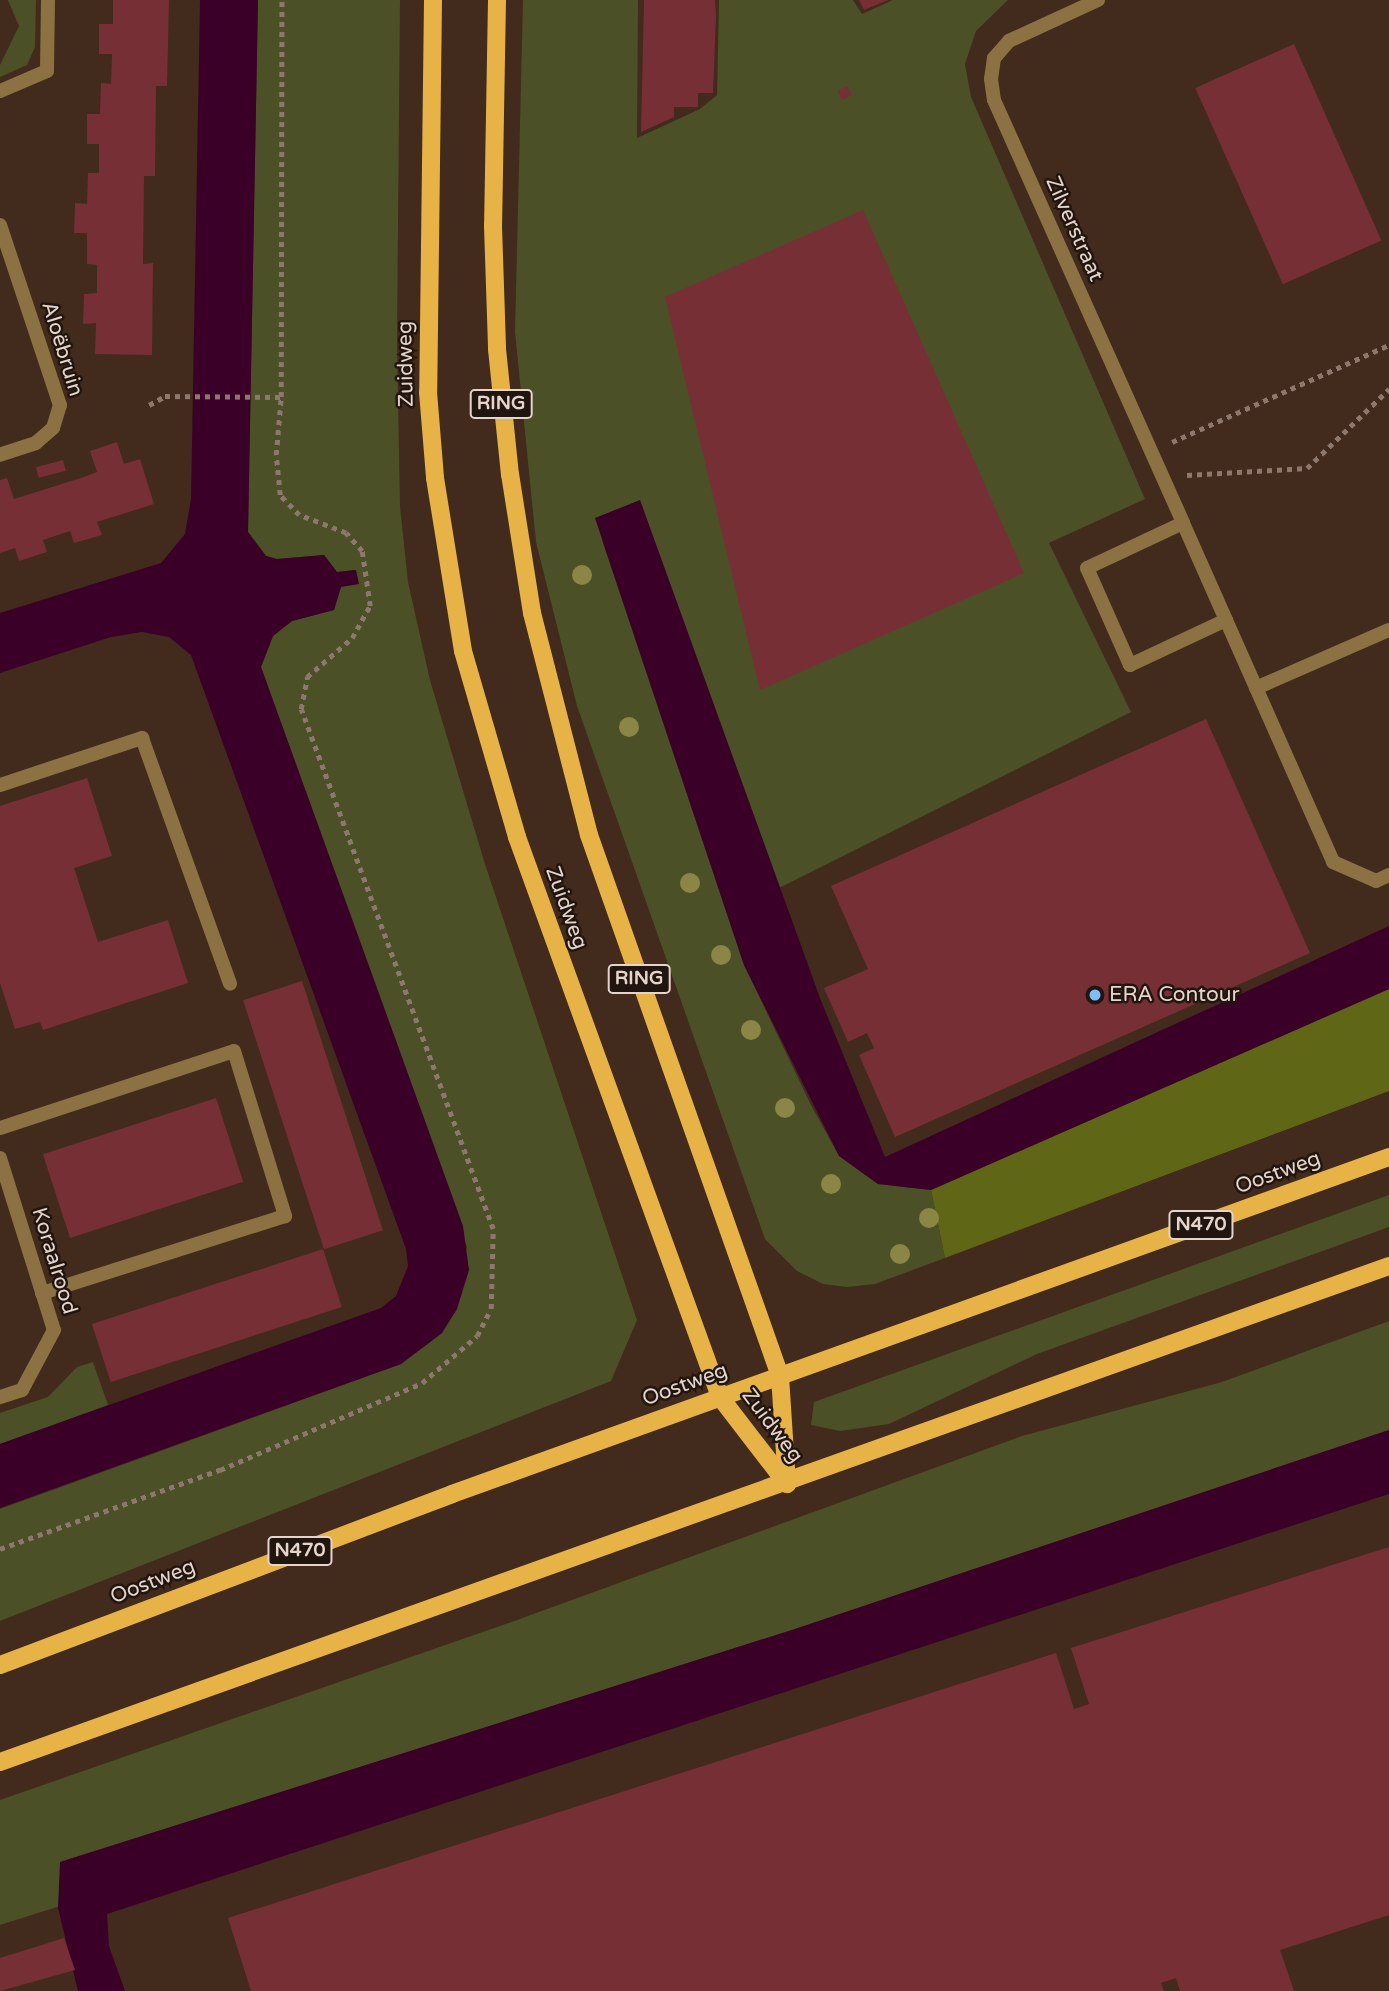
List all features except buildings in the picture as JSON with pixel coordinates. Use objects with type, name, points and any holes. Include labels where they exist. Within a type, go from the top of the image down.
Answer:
[{"type":"main road","name":"Zuidweg","points":[[433,0],[428,392],[453,607],[479,712],[517,837],[720,1396],[787,1484]]},
{"type":"main road","name":"Zuidweg","points":[[497,0],[493,226],[497,349],[511,486],[532,614],[589,835],[780,1376],[787,1484]]},
{"type":"main road","name":"Oostweg","points":[[0,1665],[720,1396],[1389,1157]]},
{"type":"main road","points":[[0,1762],[787,1484],[1389,1266]]},
{"type":"street","points":[[0,91],[47,71],[48,0]]},
{"type":"street","name":"Zilverstraat","points":[[1098,0],[1009,41],[994,58],[991,79],[994,100],[1332,862],[1376,881],[1389,875]]},
{"type":"street","name":"Aloëbruin","points":[[0,225],[60,405],[54,428],[36,443],[0,455]]},
{"type":"street","points":[[1183,523],[1087,568],[1124,653],[1130,665],[1226,620]]},
{"type":"street","points":[[1256,688],[1389,630]]},
{"type":"street","points":[[0,785],[142,738],[230,984]]},
{"type":"street","points":[[0,1128],[234,1051],[285,1216],[42,1293]]},
{"type":"street","name":"Koraalrood","points":[[0,1158],[54,1330],[22,1390],[0,1398]]},
{"type":"path","points":[[0,1549],[220,1470],[422,1383],[477,1336],[491,1309],[493,1229],[301,709],[307,677],[352,638],[370,606],[362,551],[346,533],[299,515],[280,495],[276,455],[281,397],[282,0]]},
{"type":"path","points":[[1151,451],[1389,345]]},
{"type":"path","points":[[1162,476],[1307,468],[1389,389]]},
{"type":"path","points":[[149,405],[165,396],[281,397]]},
{"type":"green space","points":[[8,0],[36,0],[35,47],[27,65],[0,77],[0,65],[19,26]]},
{"type":"green space","points":[[258,0],[400,0],[397,341],[400,506],[408,582],[430,680],[484,861],[637,1320],[611,1381],[0,1621],[0,1509],[401,1364],[442,1333],[467,1247],[261,667],[273,636],[292,621],[334,610],[341,587],[356,570],[337,572],[324,555],[277,559],[266,556],[248,532]]},
{"type":"green space","points":[[523,0],[638,0],[637,138],[700,109],[717,95],[719,0],[853,0],[862,14],[893,0],[1008,0],[976,31],[965,64],[971,97],[1145,499],[1049,543],[1131,712],[779,888],[640,501],[602,540],[744,965],[811,1105],[839,1156],[878,1184],[931,1190],[945,1258],[875,1284],[847,1287],[823,1284],[797,1271],[765,1239],[577,706],[536,542],[515,332]]},
{"type":"green space","points":[[1389,989],[1389,1091],[945,1258],[931,1190]]},
{"type":"green space","points":[[1389,1195],[1389,1227],[1037,1354],[889,1424],[840,1431],[811,1425],[814,1402]]},
{"type":"green space","points":[[1389,1321],[1389,1430],[792,1630],[60,1862],[60,1906],[0,1925],[0,1800],[517,1620],[1022,1436],[1222,1382]]},
{"type":"green space","points":[[93,1362],[108,1405],[0,1444],[0,1413],[48,1397],[77,1367]]},
{"type":"shaded area","points":[[200,0],[258,0],[248,532],[266,556],[277,559],[324,555],[337,572],[356,570],[359,584],[341,587],[334,610],[292,621],[273,636],[261,667],[463,1226],[469,1270],[457,1309],[442,1333],[401,1364],[0,1508],[0,1444],[381,1308],[396,1296],[408,1266],[406,1249],[191,655],[169,637],[142,632],[111,637],[0,673],[0,613],[161,563],[185,534],[191,499]]},
{"type":"shaded area","points":[[640,500],[820,998],[885,1157],[1389,926],[1389,989],[931,1190],[878,1184],[839,1156],[744,965],[595,518]]},
{"type":"shaded area","points":[[1389,1430],[1389,1494],[107,1914],[109,1946],[125,1991],[78,1991],[58,1908],[60,1862],[792,1630]]},
{"type":"place","name":"ERA Contour","points":[[1095,995]]}]
